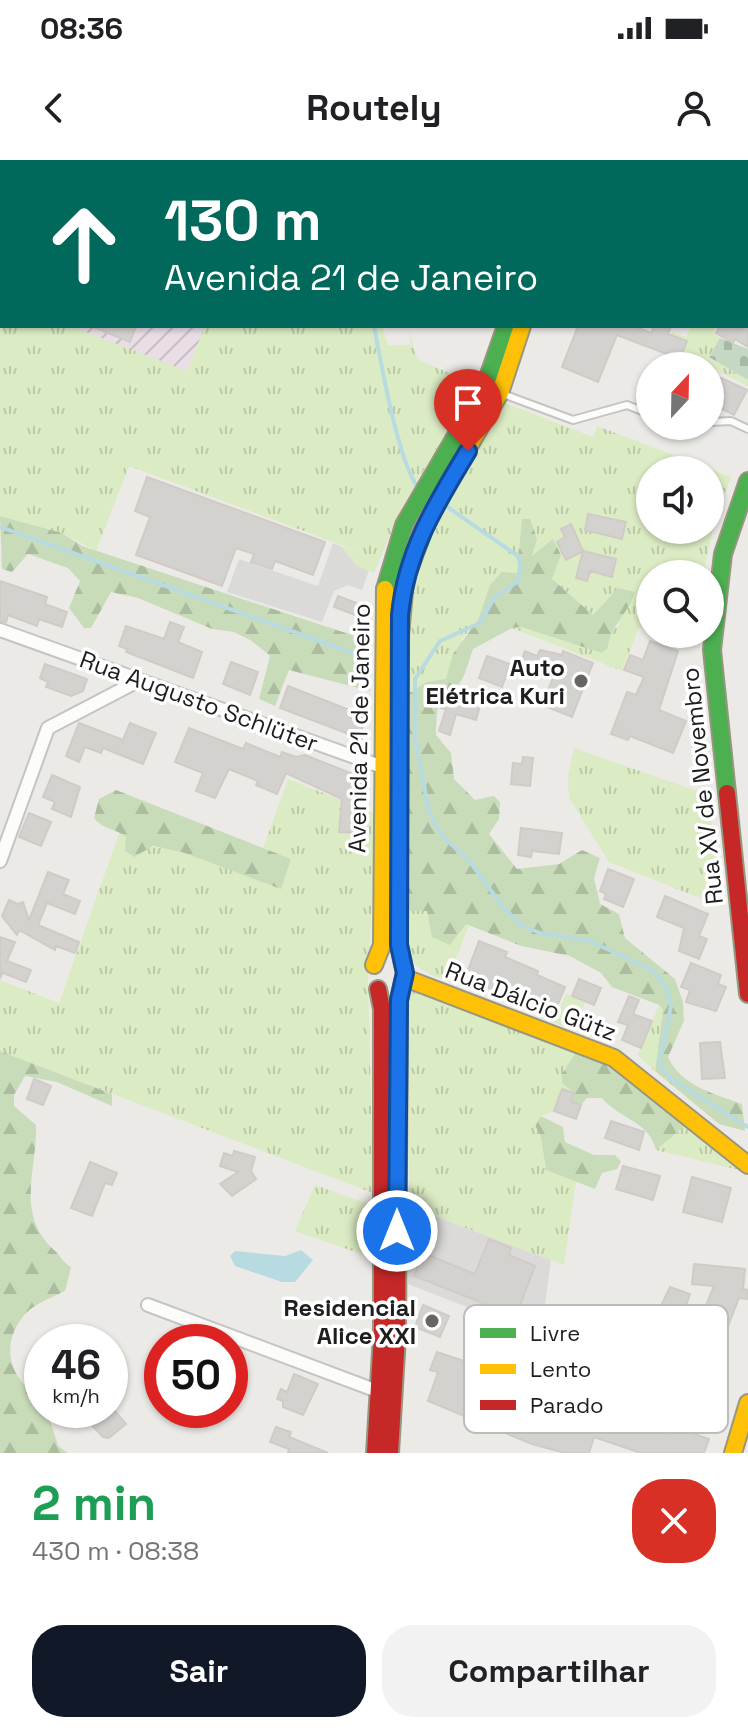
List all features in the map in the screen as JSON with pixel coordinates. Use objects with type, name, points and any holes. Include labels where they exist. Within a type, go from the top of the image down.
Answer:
[{"type":"main road","name":"Avenida 21 de Janeiro","points":[[492,390],[506,328]]},
{"type":"main road","name":"Avenida 21 de Janeiro","points":[[390,1453],[396,1348],[398,1008],[403,976],[390,769],[385,590],[398,541],[429,499],[492,390],[521,328]]},
{"type":"main road","name":"Rua XV de Novembro","points":[[748,481],[723,554],[712,650],[748,994]]},
{"type":"main road","name":"Avenida 21 de Janeiro","points":[[374,965],[382,945],[402,596],[429,499]]},
{"type":"main road","points":[[385,590],[402,596]]},
{"type":"main road","points":[[375,1453],[380,1392],[382,1039],[378,989],[371,975],[374,965],[388,958],[403,976],[388,992],[378,989]]},
{"type":"main road","name":"Rua Dálcio Gütz","points":[[403,976],[614,1058],[748,1165]]},
{"type":"main road","points":[[733,1453],[748,1403]]},
{"type":"street","name":"Rua Augusto Schlüter","points":[[0,630],[390,769]]},
{"type":"street","points":[[0,861],[50,724],[140,680]]},
{"type":"street","points":[[148,1305],[380,1392]]},
{"type":"lane","points":[[492,390],[573,420],[627,405],[636,409]]},
{"type":"lane","points":[[724,421],[731,421],[748,429]]},
{"type":"shaded area","points":[[75,328],[204,328],[187,372]]},
{"type":"shaded area","points":[[333,543],[341,546],[356,565],[369,570],[362,590],[348,585],[334,591],[322,622],[227,592],[239,559],[318,586]]},
{"type":"shaded area","points":[[409,1206],[551,1260],[545,1305],[464,1306],[408,1284]]},
{"type":"green space","points":[[0,328],[75,328],[187,371],[204,328],[383,328],[388,345],[411,345],[409,328],[417,359],[475,384],[403,505],[374,573],[356,565],[341,546],[360,552],[129,466],[96,551],[62,533],[0,516]]},
{"type":"green space","points":[[690,328],[716,328],[713,333],[720,338],[712,352],[682,352],[686,341],[671,335],[672,332],[686,337]]},
{"type":"green space","points":[[720,338],[748,349],[748,380],[724,366],[724,352],[712,352]]},
{"type":"green space","points":[[724,366],[748,380],[748,386],[724,374]]},
{"type":"green space","points":[[503,402],[593,437],[597,426],[676,456],[636,456],[636,544],[710,544],[706,560],[636,560],[636,635],[622,671],[512,628],[472,650],[460,684],[438,681],[406,695],[408,614],[413,582],[425,545],[445,503]],"holes":[[[552,540],[561,555],[552,579],[593,615],[618,588],[619,625],[609,633],[608,648],[570,643],[521,627],[512,628],[472,649],[461,640],[478,620],[490,585],[517,573],[519,546],[531,558]]]},
{"type":"green space","points":[[724,474],[731,477],[724,495]]},
{"type":"green space","points":[[0,516],[62,533],[82,546],[370,641],[370,691],[289,670],[275,706],[259,699],[270,656],[252,641],[234,632],[212,629],[138,598],[111,592],[91,628],[84,628],[69,608],[80,581],[68,568],[28,554],[12,572],[2,569]]},
{"type":"green space","points":[[522,519],[530,519],[537,539],[532,556],[553,539],[561,555],[552,579],[593,615],[618,588],[635,592],[632,600],[612,633],[608,648],[602,653],[521,627],[512,628],[473,649],[460,682],[439,706],[436,735],[451,753],[454,779],[475,800],[494,796],[500,802],[499,819],[489,834],[517,869],[559,864],[582,850],[600,858],[594,878],[600,904],[619,914],[625,938],[675,979],[683,1002],[684,1021],[668,1057],[690,1082],[742,1104],[745,1131],[719,1124],[655,1071],[663,1009],[659,1005],[612,987],[601,973],[570,956],[521,946],[466,924],[450,945],[432,937],[427,911],[405,911],[406,695],[427,682],[446,679],[453,654],[478,620],[490,585],[502,572],[517,573]]},
{"type":"green space","points":[[574,748],[708,795],[723,907],[609,862],[569,798],[568,776]]},
{"type":"green space","points":[[288,779],[376,814],[368,978],[373,1193],[0,1051],[0,980],[59,1003],[120,831],[142,849],[174,849],[192,854],[280,888],[291,859],[263,848]]},
{"type":"green space","points":[[116,790],[291,859],[281,889],[182,852],[153,846],[134,857],[125,851],[126,837],[101,825],[94,818],[99,799]]},
{"type":"green space","points":[[405,911],[427,911],[469,925],[447,981],[414,963],[407,948]]},
{"type":"green space","points":[[414,990],[576,1052],[562,1074],[574,1093],[562,1089],[554,1111],[541,1116],[535,1125],[541,1137],[546,1170],[576,1182],[564,1265],[409,1206],[408,994]]},
{"type":"green space","points":[[566,994],[585,1002],[574,1031],[533,1014],[538,1002],[559,1010]]},
{"type":"green space","points":[[659,1005],[663,1008],[655,1071],[638,1056]]},
{"type":"green space","points":[[0,1051],[112,1094],[112,1106],[57,1082],[25,1076],[14,1095],[14,1106],[36,1125],[31,1192],[35,1222],[42,1236],[71,1267],[65,1291],[35,1306],[18,1324],[10,1347],[11,1358],[24,1384],[24,1428],[52,1428],[58,1446],[68,1453],[0,1453]]},
{"type":"green space","points":[[576,1052],[608,1064],[685,1126],[656,1150],[640,1126],[602,1098],[587,1098],[581,1105],[571,1102],[574,1093],[562,1083],[562,1074]]},
{"type":"green space","points":[[541,1116],[563,1127],[565,1142],[594,1155],[615,1155],[621,1161],[617,1169],[602,1173],[595,1189],[546,1170],[541,1137],[535,1125]]},
{"type":"green space","points":[[685,1126],[738,1168],[739,1170],[656,1150]]},
{"type":"green space","points":[[315,1185],[371,1205],[370,1257],[295,1231]]},
{"type":"water","points":[[301,1250],[313,1260],[295,1282],[282,1282],[235,1266],[230,1256],[235,1251],[285,1256]]},
{"type":"building","points":[[96,328],[135,328],[130,342]]},
{"type":"building","points":[[577,328],[638,328],[651,333],[653,328],[670,328],[668,334],[687,341],[683,352],[662,352],[617,335],[598,382],[562,367]]},
{"type":"building","points":[[719,328],[748,328],[748,347],[735,339],[733,343],[716,333]]},
{"type":"building","points":[[724,379],[747,390],[734,415],[724,410]]},
{"type":"building","points":[[147,477],[325,542],[313,575],[275,561],[272,569],[251,562],[254,554],[236,548],[222,586],[136,555],[150,517],[135,511]]},
{"type":"building","points":[[588,514],[626,522],[622,539],[585,530]]},
{"type":"building","points":[[571,524],[583,551],[566,560],[557,542],[565,537],[561,529]]},
{"type":"building","points":[[583,551],[616,559],[612,577],[590,571],[587,581],[576,578]]},
{"type":"building","points":[[0,581],[47,597],[45,604],[67,612],[62,627],[39,619],[37,626],[8,615],[6,622],[0,621]]},
{"type":"building","points":[[338,596],[364,606],[360,617],[334,607]]},
{"type":"building","points":[[170,622],[184,627],[178,642],[202,652],[193,678],[126,652],[127,649],[119,646],[126,626],[164,639]]},
{"type":"building","points":[[647,648],[678,651],[659,710],[686,721],[673,753],[630,736],[628,740],[611,734],[627,692],[636,695],[644,677],[624,670],[630,655],[643,660]]},
{"type":"building","points":[[540,650],[562,655],[563,651],[593,663],[572,717],[542,705],[553,678],[520,664],[525,651],[537,656]]},
{"type":"building","points":[[487,656],[510,664],[502,687],[479,678]]},
{"type":"building","points":[[231,662],[258,672],[250,695],[223,684]]},
{"type":"building","points":[[45,664],[87,679],[83,691],[71,696],[46,687],[48,682],[40,678]]},
{"type":"building","points":[[288,686],[362,715],[362,739],[280,708]]},
{"type":"building","points":[[458,695],[481,702],[476,720],[456,714],[450,735],[439,731],[446,709],[441,708],[444,697],[456,700]]},
{"type":"building","points":[[79,723],[123,740],[130,723],[156,733],[143,764],[103,748],[101,753],[85,747],[79,762],[66,756]]},
{"type":"building","points":[[189,728],[243,749],[246,743],[280,757],[282,752],[296,757],[305,755],[353,774],[363,787],[353,814],[357,815],[356,833],[339,832],[342,799],[286,773],[277,794],[256,785],[258,781],[229,769],[215,798],[196,791],[203,773],[175,762]]},
{"type":"building","points":[[523,757],[533,758],[530,786],[511,784],[513,763],[522,764]]},
{"type":"building","points":[[52,775],[80,787],[71,817],[52,809],[55,802],[43,797]]},
{"type":"building","points":[[29,813],[51,822],[41,846],[19,837]]},
{"type":"building","points":[[521,828],[562,833],[559,854],[532,851],[531,857],[518,855]]},
{"type":"building","points":[[608,869],[634,879],[623,907],[604,899],[606,894],[600,891]]},
{"type":"building","points":[[48,872],[69,880],[63,894],[80,901],[75,914],[47,903],[38,925],[79,942],[75,953],[56,946],[55,950],[19,930],[17,935],[2,916],[9,900],[18,904],[23,902],[29,920]]},
{"type":"building","points":[[665,896],[708,914],[699,936],[707,939],[699,959],[679,951],[684,928],[657,917]]},
{"type":"building","points":[[0,937],[15,942],[7,961],[31,970],[26,982],[3,973],[0,978]]},
{"type":"building","points":[[479,941],[507,952],[505,957],[565,987],[556,1009],[527,998],[525,1004],[465,978]]},
{"type":"building","points":[[691,963],[721,975],[718,984],[726,987],[716,1011],[686,1002],[690,990],[681,987]]},
{"type":"building","points":[[579,979],[601,988],[594,1005],[572,996]]},
{"type":"building","points":[[629,996],[639,1000],[633,1014],[652,1021],[641,1048],[622,1040],[628,1025],[618,1022]]},
{"type":"building","points":[[720,1042],[725,1078],[702,1079],[700,1043]]},
{"type":"building","points":[[34,1079],[51,1086],[43,1105],[27,1099]]},
{"type":"building","points":[[562,1089],[574,1093],[571,1102],[581,1105],[576,1119],[554,1111]]},
{"type":"building","points":[[611,1121],[644,1132],[639,1150],[605,1138]]},
{"type":"building","points":[[234,1151],[255,1157],[251,1171],[256,1179],[232,1196],[220,1184],[238,1172],[220,1166],[224,1153],[233,1156]]},
{"type":"building","points":[[90,1162],[117,1173],[112,1185],[105,1183],[92,1216],[71,1208]]},
{"type":"building","points":[[623,1166],[660,1176],[653,1200],[616,1189]]},
{"type":"building","points":[[692,1177],[731,1188],[722,1222],[683,1212]]},
{"type":"building","points":[[489,1239],[511,1248],[509,1255],[535,1266],[520,1305],[488,1305],[414,1276],[423,1253],[475,1274]]},
{"type":"building","points":[[694,1264],[745,1269],[743,1289],[748,1290],[748,1299],[739,1298],[728,1326],[728,1305],[706,1305],[714,1286],[692,1284]]},
{"type":"building","points":[[670,1287],[690,1294],[686,1305],[661,1305]]},
{"type":"building","name":"Residencial Alice XXI","points":[[423,1305],[449,1316],[440,1337],[415,1327]]},
{"type":"building","points":[[437,1352],[464,1361],[464,1416],[428,1401],[438,1372],[430,1370]]},
{"type":"building","points":[[294,1374],[318,1384],[303,1415],[283,1407],[283,1401],[277,1399],[281,1389],[287,1392]]},
{"type":"building","points":[[276,1427],[291,1432],[289,1437],[328,1453],[288,1453],[289,1449],[270,1442]]},
{"type":"building","points":[[94,1428],[121,1428],[109,1438],[103,1437]]},
{"type":"building","points":[[505,1433],[691,1433],[709,1439],[704,1453],[641,1453],[594,1437],[589,1453],[565,1453]]},
{"type":"waterway","points":[[374,328],[404,459],[419,488]]},
{"type":"waterway","points":[[443,504],[518,556],[521,568],[517,582],[494,598],[480,623],[440,641],[415,679],[415,738],[429,812],[443,837],[468,859],[503,907],[521,925],[540,933],[590,941],[652,970],[667,988],[671,1006],[659,1064],[670,1078],[748,1127]]},
{"type":"waterway","points":[[0,527],[370,659]]},
{"type":"traffic: fast","points":[[385,589],[404,525],[485,386],[505,328]]},
{"type":"traffic: fast","points":[[399,878],[399,646],[405,580],[428,518],[472,441]]},
{"type":"traffic: fast","points":[[727,793],[712,650],[723,554],[748,481]]},
{"type":"traffic: slow","points":[[472,441],[500,393],[521,328]]},
{"type":"traffic: slow","points":[[374,965],[382,945],[385,589]]},
{"type":"traffic: slow","points":[[405,978],[614,1058],[748,1165]]},
{"type":"traffic: slow","points":[[733,1453],[748,1403]]},
{"type":"traffic: jam","points":[[727,793],[748,994]]},
{"type":"traffic: jam","points":[[390,1453],[397,1336],[399,1000],[405,973],[399,945],[399,878]]},
{"type":"traffic: jam","points":[[375,1453],[382,1335],[382,1009],[378,989]]},
{"type":"place","name":"Auto Elétrica Kuri","points":[[581,681]]},
{"type":"place","name":"Residencial Alice XXI","points":[[432,1321]]},
{"type":"route","points":[[397,1231],[399,993],[405,973],[399,945],[400,615],[409,563],[420,533],[468,451]]}]
